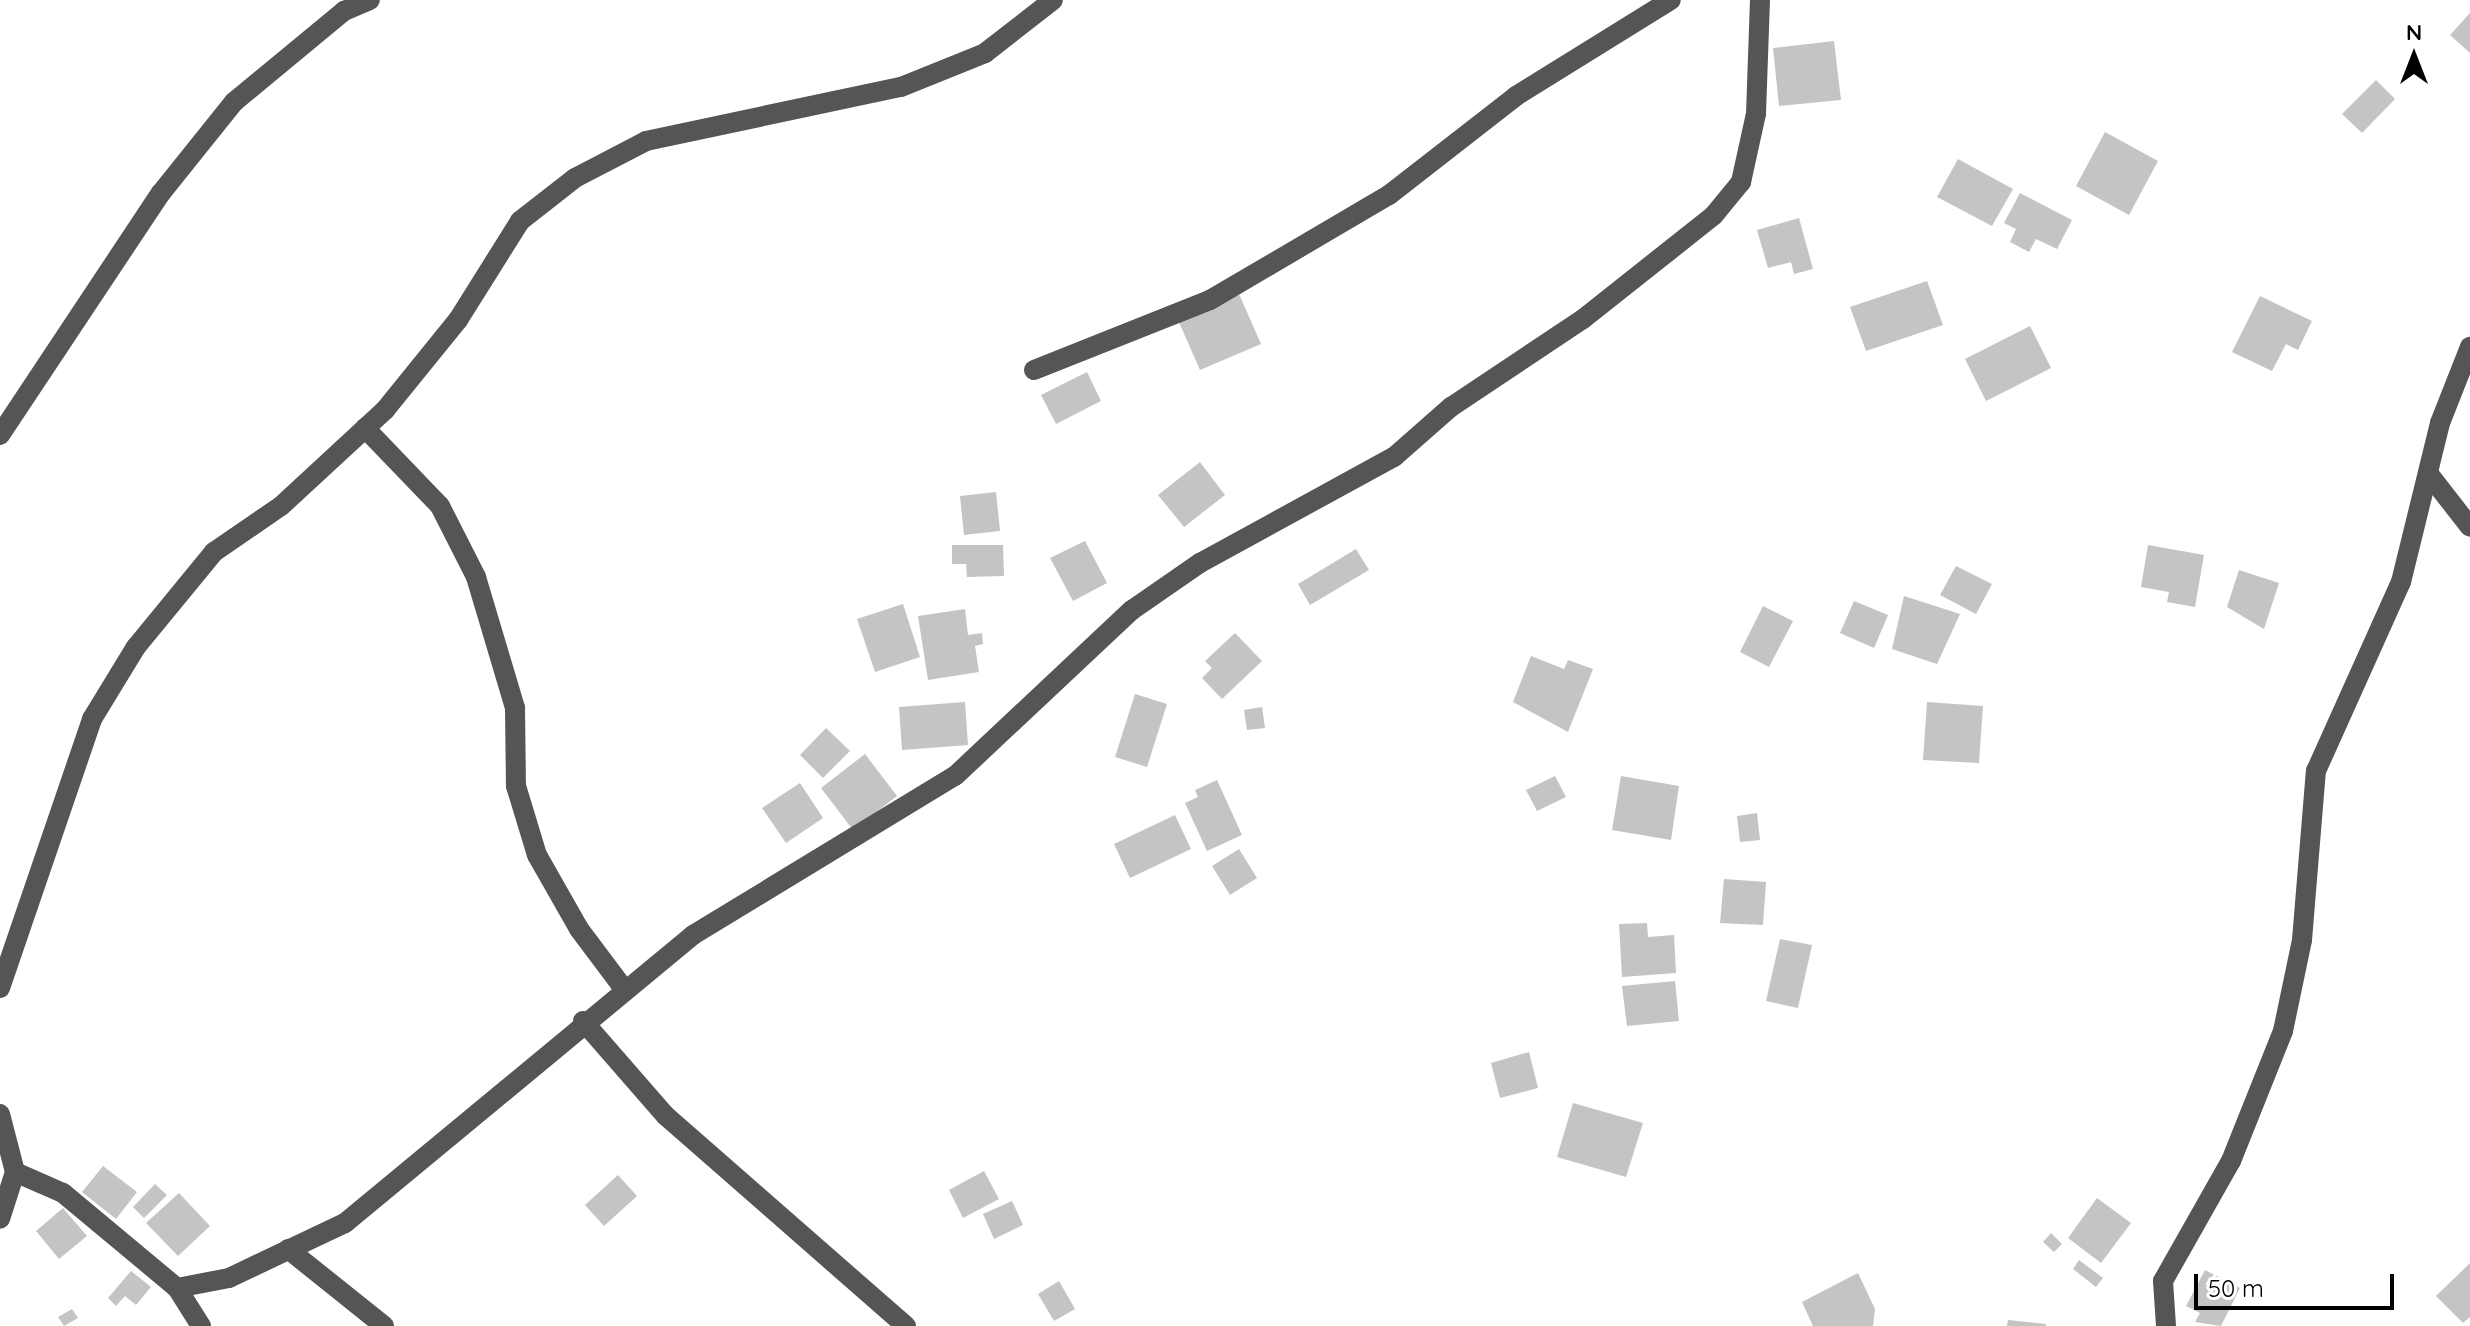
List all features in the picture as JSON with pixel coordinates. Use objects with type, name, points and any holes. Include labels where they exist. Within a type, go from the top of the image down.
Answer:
[{"type":"street","points":[[0,435],[161,193],[234,102],[344,11],[370,0]]},
{"type":"street","points":[[0,988],[92,719],[136,647],[214,552],[281,506],[365,428],[458,320],[520,221],[575,178],[646,141],[901,87],[985,53],[1053,0]]},
{"type":"street","points":[[1034,370],[1238,284],[1389,195],[1516,96],[1671,0]]},
{"type":"street","points":[[177,1288],[229,1278],[345,1223],[583,1021],[693,935],[955,776],[1132,610],[1200,563],[1394,457],[1451,407],[1583,319],[1714,215],[1741,182],[1756,114],[1760,0]]},
{"type":"street","points":[[2166,1326],[2163,1281],[2231,1161],[2283,1031],[2302,940],[2316,771],[2401,582],[2428,473],[2470,347]]},
{"type":"street","points":[[365,428],[440,506],[476,577],[515,708],[516,786],[537,855],[579,929],[624,989]]},
{"type":"street","points":[[2428,473],[2470,527]]},
{"type":"street","points":[[583,1021],[666,1116],[906,1326]]},
{"type":"street","points":[[0,1114],[15,1172],[0,1219]]},
{"type":"street","points":[[15,1172],[63,1193],[177,1288],[201,1326]]},
{"type":"street","points":[[288,1249],[384,1326]]},
{"type":"building","points":[[2470,13],[2470,53],[2450,35]]},
{"type":"building","points":[[1834,41],[1841,100],[1779,106],[1773,48]]},
{"type":"building","points":[[2376,80],[2395,99],[2362,133],[2342,114]]},
{"type":"building","points":[[2105,132],[2158,161],[2129,215],[2076,186]]},
{"type":"building","points":[[1958,159],[2013,189],[1992,226],[1937,197]]},
{"type":"building","points":[[2020,193],[2072,220],[2057,249],[2036,239],[2029,252],[2010,242],[2016,229],[2004,223]]},
{"type":"building","points":[[1799,218],[1813,269],[1794,274],[1791,262],[1768,268],[1757,230]]},
{"type":"building","points":[[1927,281],[1943,325],[1866,351],[1850,307]]},
{"type":"building","points":[[1239,294],[1261,344],[1200,370],[1178,320]]},
{"type":"building","points":[[2260,296],[2312,321],[2298,350],[2286,344],[2272,371],[2232,352]]},
{"type":"building","points":[[2030,326],[2051,368],[1986,401],[1965,359]]},
{"type":"building","points":[[1087,372],[1101,401],[1056,424],[1041,395]]},
{"type":"building","points":[[1200,462],[1225,495],[1184,527],[1158,495]]},
{"type":"building","points":[[996,492],[1000,531],[964,535],[960,496]]},
{"type":"building","points":[[1085,541],[1107,583],[1073,601],[1050,558]]},
{"type":"building","points":[[952,545],[1003,545],[1004,576],[967,577],[966,564],[952,564]]},
{"type":"building","points":[[2148,545],[2204,555],[2195,607],[2167,602],[2169,592],[2141,587]]},
{"type":"building","points":[[1356,549],[1369,570],[1310,605],[1298,584]]},
{"type":"building","points":[[1956,566],[1992,584],[1976,614],[1940,595]]},
{"type":"building","points":[[2239,570],[2279,583],[2264,629],[2227,607]]},
{"type":"building","points":[[1904,596],[1960,614],[1937,664],[1892,649]]},
{"type":"building","points":[[1854,601],[1888,615],[1874,648],[1840,633]]},
{"type":"building","points":[[903,604],[920,657],[875,672],[857,619]]},
{"type":"building","points":[[1763,606],[1793,621],[1769,667],[1740,652]]},
{"type":"building","points":[[965,609],[968,635],[982,633],[983,644],[975,646],[979,672],[928,680],[918,616]]},
{"type":"building","points":[[1235,633],[1262,661],[1222,699],[1202,678],[1212,668],[1205,661]]},
{"type":"building","points":[[1531,656],[1564,669],[1568,660],[1593,669],[1568,732],[1513,702]]},
{"type":"building","points":[[1135,694],[1167,704],[1147,767],[1115,757]]},
{"type":"building","points":[[965,702],[968,745],[902,750],[899,707]]},
{"type":"building","points":[[1927,702],[1983,706],[1979,763],[1923,760]]},
{"type":"building","points":[[1262,707],[1265,728],[1247,730],[1244,710]]},
{"type":"building","points":[[826,728],[850,751],[823,778],[800,755]]},
{"type":"building","points":[[865,754],[897,796],[853,830],[821,788]]},
{"type":"building","points":[[1555,776],[1566,797],[1537,811],[1526,790]]},
{"type":"building","points":[[1621,776],[1679,786],[1671,840],[1612,830]]},
{"type":"building","points":[[1217,780],[1242,835],[1207,851],[1185,803],[1198,797],[1195,790]]},
{"type":"building","points":[[800,783],[823,818],[786,843],[762,808]]},
{"type":"building","points":[[1757,813],[1760,840],[1740,842],[1737,816]]},
{"type":"building","points":[[1175,815],[1191,849],[1130,878],[1114,844]]},
{"type":"building","points":[[1239,849],[1257,878],[1230,895],[1212,866]]},
{"type":"building","points":[[1724,879],[1766,882],[1763,925],[1720,923]]},
{"type":"building","points":[[1647,923],[1648,937],[1674,935],[1676,973],[1622,977],[1619,924]]},
{"type":"building","points":[[1780,939],[1812,945],[1798,1008],[1766,1001]]},
{"type":"building","points":[[1675,981],[1679,1021],[1627,1026],[1622,986]]},
{"type":"building","points":[[1529,1052],[1538,1088],[1500,1098],[1491,1063]]},
{"type":"building","points":[[1573,1103],[1643,1123],[1626,1177],[1557,1157]]},
{"type":"building","points":[[103,1166],[137,1192],[116,1219],[82,1192]]},
{"type":"building","points":[[984,1171],[999,1199],[963,1218],[949,1190]]},
{"type":"building","points":[[618,1175],[637,1196],[604,1226],[585,1205]]},
{"type":"building","points":[[155,1184],[167,1195],[144,1218],[133,1207]]},
{"type":"building","points":[[179,1193],[210,1226],[178,1256],[146,1223]]},
{"type":"building","points":[[2097,1198],[2131,1223],[2101,1263],[2068,1238]]},
{"type":"building","points":[[1012,1201],[1023,1225],[994,1239],[983,1214]]},
{"type":"building","points":[[63,1208],[87,1236],[59,1259],[36,1231]]},
{"type":"building","points":[[2051,1233],[2062,1244],[2054,1252],[2043,1242]]},
{"type":"building","points":[[2079,1260],[2103,1278],[2096,1287],[2073,1269]]},
{"type":"building","points":[[2470,1263],[2470,1317],[2463,1323],[2436,1296]]},
{"type":"building","points":[[2205,1270],[2240,1288],[2221,1326],[2195,1322],[2200,1313],[2186,1306]]},
{"type":"building","points":[[131,1271],[151,1287],[136,1305],[125,1296],[116,1306],[108,1298]]},
{"type":"building","points":[[1858,1273],[1875,1309],[1873,1326],[1813,1326],[1802,1302]]},
{"type":"building","points":[[1059,1281],[1075,1309],[1054,1321],[1038,1294]]},
{"type":"building","points":[[72,1309],[78,1318],[64,1326],[58,1317]]},
{"type":"building","points":[[2008,1320],[2046,1324],[2046,1326],[2007,1326]]}]
